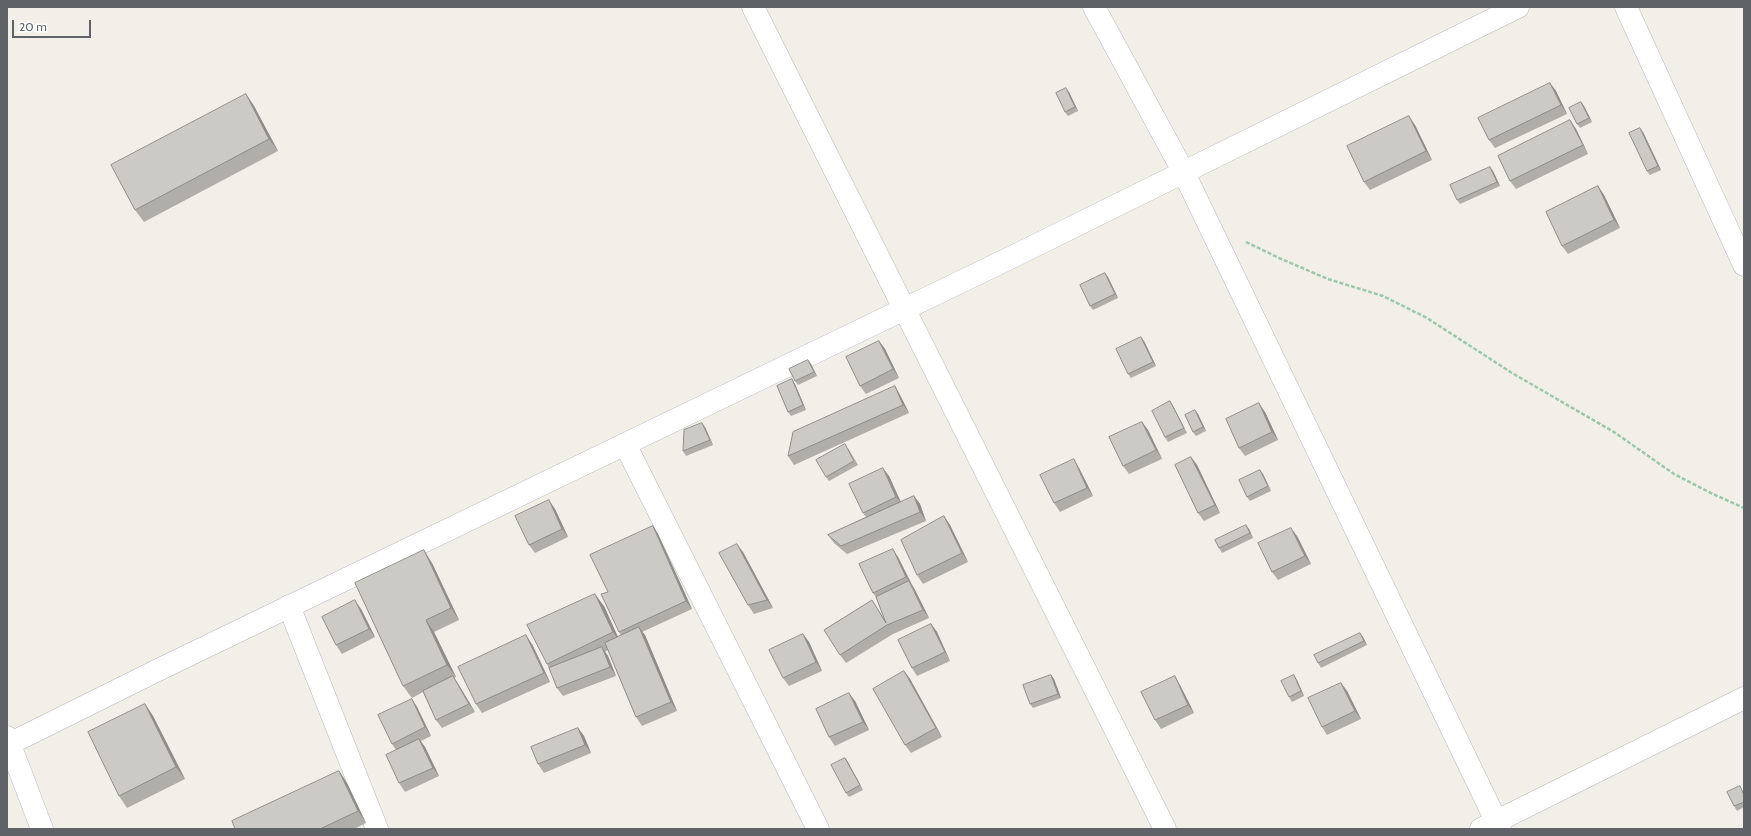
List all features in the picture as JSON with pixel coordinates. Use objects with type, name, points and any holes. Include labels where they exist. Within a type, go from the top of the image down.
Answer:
[{"type":"street","points":[[753,7],[1165,829]]},
{"type":"street","points":[[1094,7],[1183,171],[1492,826],[1744,698]]},
{"type":"street","points":[[42,829],[8,742],[905,309],[1518,7]]},
{"type":"street","points":[[1626,7],[1744,265]]},
{"type":"street","points":[[625,444],[818,829]]},
{"type":"street","points":[[289,606],[377,829]]},
{"type":"path","points":[[1245,242],[1328,279],[1383,296],[1427,318],[1512,373],[1614,432],[1674,474],[1744,508]]},
{"type":"building","points":[[1550,83],[1561,105],[1489,140],[1478,118]]},
{"type":"building","points":[[1066,88],[1075,107],[1065,112],[1056,93]]},
{"type":"building","points":[[246,94],[269,139],[135,210],[111,165]]},
{"type":"building","points":[[1581,102],[1589,118],[1577,124],[1569,108]]},
{"type":"building","points":[[1409,116],[1426,151],[1364,182],[1347,146]]},
{"type":"building","points":[[1570,120],[1583,145],[1510,181],[1498,156]]},
{"type":"building","points":[[1640,128],[1658,166],[1647,171],[1629,133]]},
{"type":"building","points":[[1490,167],[1497,182],[1457,200],[1450,185]]},
{"type":"building","points":[[1598,186],[1614,220],[1562,246],[1546,212]]},
{"type":"building","points":[[1105,273],[1115,294],[1090,306],[1080,285]]},
{"type":"building","points":[[1141,337],[1153,362],[1128,374],[1116,349]]},
{"type":"building","points":[[879,341],[893,369],[860,386],[846,357]]},
{"type":"building","points":[[808,360],[814,372],[795,381],[789,369]]},
{"type":"building","points":[[792,379],[803,405],[788,412],[777,386]]},
{"type":"building","points":[[895,386],[903,405],[788,456],[793,432]]},
{"type":"building","points":[[1170,401],[1184,428],[1165,437],[1152,411]]},
{"type":"building","points":[[1259,403],[1272,432],[1239,448],[1226,419]]},
{"type":"building","points":[[1195,410],[1203,427],[1193,432],[1185,415]]},
{"type":"building","points":[[1142,422],[1156,450],[1123,466],[1109,437]]},
{"type":"building","points":[[702,423],[710,440],[683,451],[684,430]]},
{"type":"building","points":[[845,444],[854,461],[826,477],[816,460]]},
{"type":"building","points":[[1191,457],[1215,505],[1198,513],[1175,465]]},
{"type":"building","points":[[1074,459],[1087,488],[1054,503],[1040,475]]},
{"type":"building","points":[[883,468],[896,497],[863,513],[849,484]]},
{"type":"building","points":[[1260,470],[1268,486],[1247,497],[1239,480]]},
{"type":"building","points":[[914,496],[920,512],[841,546],[828,535]]},
{"type":"building","points":[[549,500],[562,529],[529,545],[515,516]]},
{"type":"building","points":[[944,516],[962,553],[917,575],[901,540]]},
{"type":"building","points":[[1246,525],[1250,533],[1219,548],[1215,540]]},
{"type":"building","points":[[653,526],[686,601],[619,632],[601,594],[608,592],[590,555]]},
{"type":"building","points":[[1291,528],[1305,556],[1272,572],[1258,543]]},
{"type":"building","points":[[737,544],[767,600],[748,605],[719,553]]},
{"type":"building","points":[[893,549],[906,577],[873,593],[859,564]]},
{"type":"building","points":[[424,550],[451,608],[426,620],[447,665],[403,686],[355,583]]},
{"type":"building","points":[[909,581],[923,610],[887,625],[840,655],[824,630],[872,600],[886,623],[876,597]]},
{"type":"building","points":[[595,594],[613,632],[547,664],[527,625]]},
{"type":"building","points":[[355,600],[369,629],[336,645],[322,617]]},
{"type":"building","points":[[931,624],[945,652],[912,668],[898,640]]},
{"type":"building","points":[[639,627],[671,702],[636,717],[605,643]]},
{"type":"building","points":[[1360,633],[1364,641],[1318,663],[1314,655]]},
{"type":"building","points":[[803,634],[816,662],[783,678],[769,650]]},
{"type":"building","points":[[526,635],[544,673],[476,704],[458,667]]},
{"type":"building","points":[[602,647],[610,667],[557,688],[549,668]]},
{"type":"building","points":[[904,671],[936,728],[905,745],[873,689]]},
{"type":"building","points":[[1051,675],[1058,694],[1030,704],[1023,685]]},
{"type":"building","points":[[1294,675],[1301,691],[1289,697],[1281,681]]},
{"type":"building","points":[[453,676],[469,704],[436,720],[423,691]]},
{"type":"building","points":[[1175,676],[1188,705],[1155,720],[1141,692]]},
{"type":"building","points":[[1341,683],[1355,711],[1322,727],[1308,698]]},
{"type":"building","points":[[849,693],[863,722],[829,737],[816,709]]},
{"type":"building","points":[[412,699],[425,727],[392,744],[378,715]]},
{"type":"building","points":[[145,704],[176,767],[119,796],[88,732]]},
{"type":"building","points":[[578,728],[585,745],[538,764],[531,747]]},
{"type":"building","points":[[419,739],[433,768],[399,783],[386,755]]},
{"type":"building","points":[[845,758],[860,785],[846,793],[831,765]]},
{"type":"building","points":[[339,771],[358,811],[320,829],[235,829],[232,821]]},
{"type":"building","points":[[1740,786],[1744,795],[1744,802],[1734,806],[1727,792]]}]
